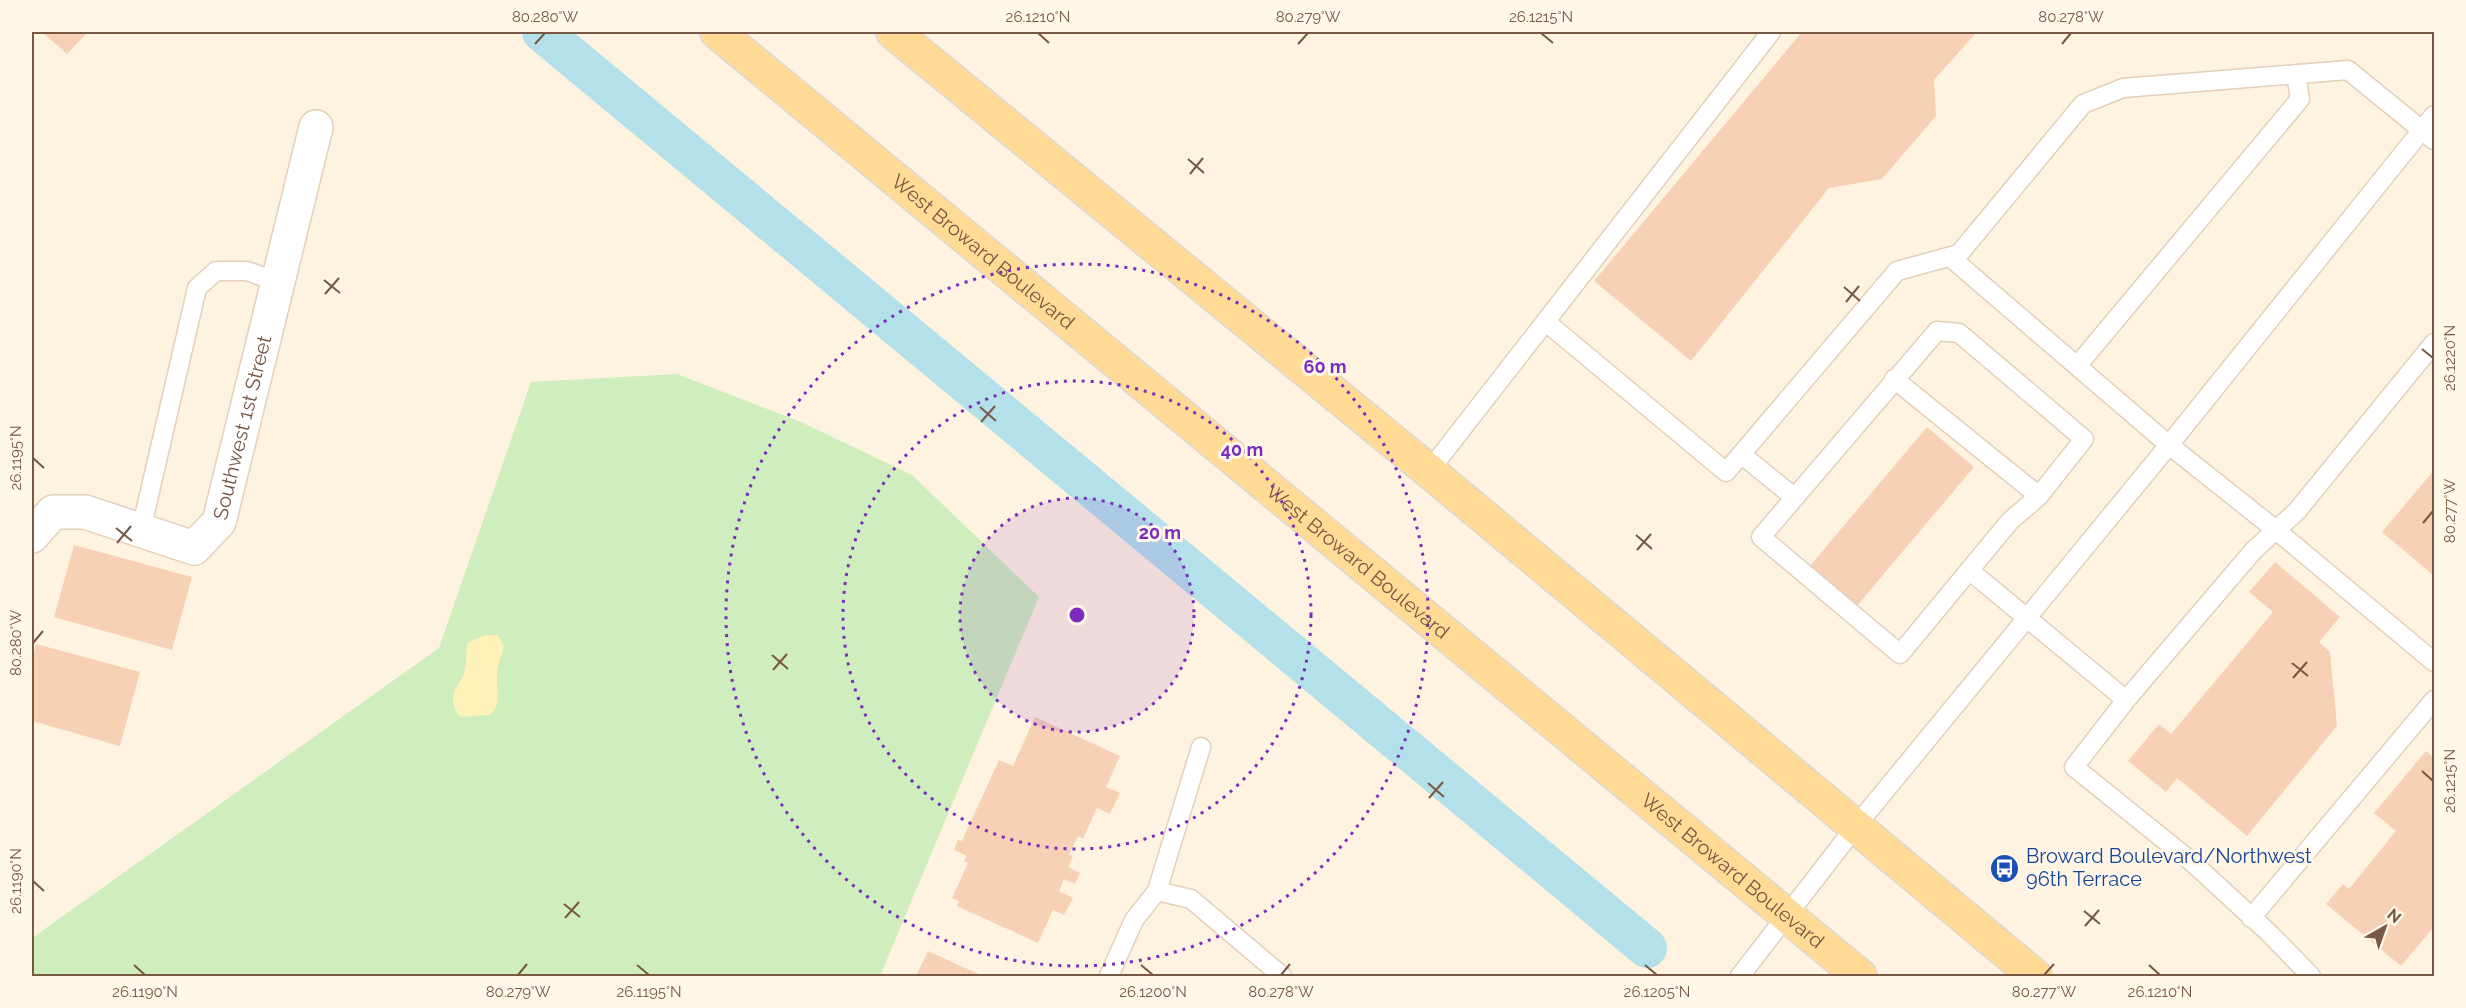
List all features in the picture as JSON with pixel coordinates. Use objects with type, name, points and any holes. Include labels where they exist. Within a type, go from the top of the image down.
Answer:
[{"type":"main road","name":"West Broward Boulevard","points":[[717,32],[1860,976]]},
{"type":"main road","points":[[893,32],[1429,471],[2035,976]]},
{"type":"street","name":"Southwest 1st Street","points":[[32,536],[53,512],[84,512],[194,548],[219,522],[316,127]]},
{"type":"lane","points":[[1429,471],[1771,32]]},
{"type":"lane","points":[[1546,322],[1726,472],[1897,271],[1959,254],[2083,104],[2123,88],[2348,70],[2429,135]]},
{"type":"lane","points":[[2077,366],[2300,99],[2296,74]]},
{"type":"lane","points":[[1740,976],[1856,826],[2169,445],[2429,135],[2434,115]]},
{"type":"lane","points":[[1950,257],[2169,445],[2276,530],[2434,662]]},
{"type":"lane","points":[[141,530],[197,288],[216,271],[247,271],[278,282]]},
{"type":"lane","points":[[1937,331],[1959,333],[2084,440],[2038,496],[2010,521],[1900,654],[1761,537],[1894,379],[1937,331]]},
{"type":"lane","points":[[2311,976],[2193,863],[2074,767],[2126,700],[2254,550],[2297,511],[2434,343]]},
{"type":"lane","points":[[1894,379],[2038,496]]},
{"type":"lane","points":[[1742,455],[1794,497]]},
{"type":"lane","points":[[1969,570],[2126,700]]},
{"type":"lane","points":[[2252,918],[2434,700]]},
{"type":"lane","points":[[1109,976],[1134,920],[1157,891],[1201,747]]},
{"type":"lane","points":[[1157,891],[1191,899],[1282,976]]},
{"type":"green space","points":[[677,374],[801,422],[912,475],[1039,597],[880,976],[32,976],[32,938],[439,648],[531,382]]},
{"type":"sand","points":[[485,635],[498,635],[504,647],[497,671],[496,706],[490,715],[460,717],[455,708],[453,695],[464,671],[467,643]]},
{"type":"building","points":[[42,32],[88,32],[67,54]]},
{"type":"building","points":[[1802,32],[1977,32],[1934,80],[1936,116],[1882,179],[1829,188],[1691,361],[1594,281]]},
{"type":"building","points":[[1927,427],[1974,467],[1856,607],[1809,567]]},
{"type":"building","points":[[2434,470],[2434,576],[2382,532]]},
{"type":"building","points":[[74,545],[192,577],[172,650],[54,617]]},
{"type":"building","points":[[2275,562],[2340,617],[2319,642],[2330,652],[2337,726],[2247,836],[2177,778],[2166,792],[2128,761],[2159,724],[2171,734],[2273,612],[2249,592]]},
{"type":"building","points":[[36,644],[140,672],[120,746],[32,721],[32,661]]},
{"type":"building","points":[[1035,717],[1120,756],[1106,787],[1120,793],[1110,814],[1097,808],[1083,839],[1078,836],[1069,854],[1073,856],[1068,867],[1080,873],[1075,884],[1064,879],[1059,891],[1073,898],[1064,915],[1053,910],[1038,943],[957,906],[959,901],[952,898],[968,863],[964,861],[967,856],[954,850],[958,840],[962,841],[999,760],[1013,766]]},
{"type":"building","points":[[2426,751],[2434,758],[2434,927],[2401,966],[2326,904],[2343,884],[2349,889],[2396,831],[2374,813]]},
{"type":"building","points":[[928,951],[983,976],[916,976]]},
{"type":"waterway","points":[[542,32],[1647,948]]},
{"type":"place","name":"Broward Boulevard/Northwest 96th Terrace","points":[[2005,868]]}]
